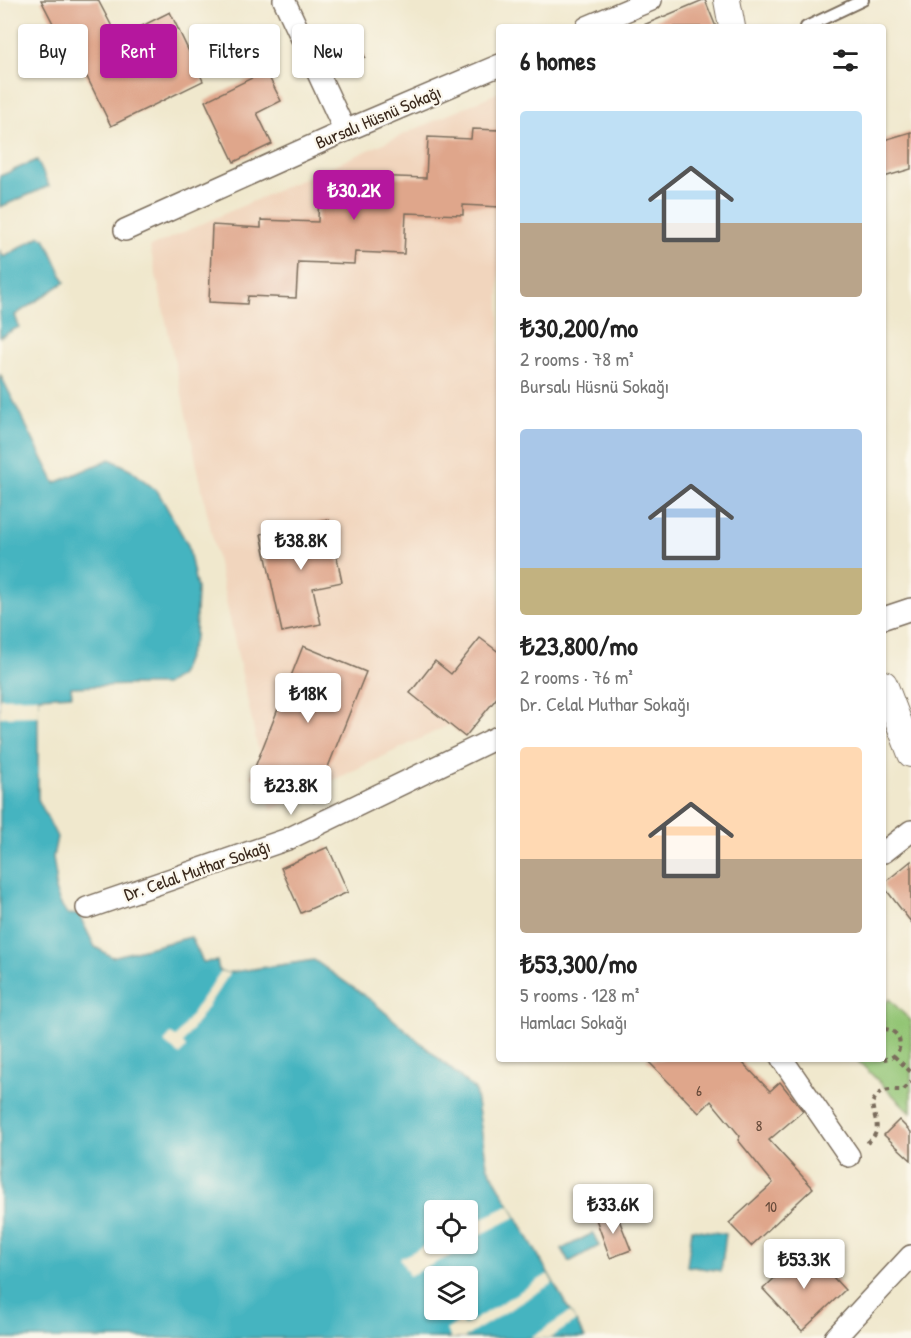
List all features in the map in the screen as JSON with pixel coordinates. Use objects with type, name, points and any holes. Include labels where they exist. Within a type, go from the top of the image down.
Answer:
[{"type":"street","points":[[284,0],[345,131]]},
{"type":"street","points":[[594,24],[651,0]]},
{"type":"street","points":[[727,0],[731,24]]},
{"type":"street","name":"Bursalı Hüsnü Sokağı","points":[[125,230],[496,66]]},
{"type":"street","points":[[886,617],[911,609]]},
{"type":"street","points":[[886,689],[911,754]]},
{"type":"street","name":"Dr. Celal Muthar Sokağı","points":[[87,908],[288,839],[496,738]]},
{"type":"street","points":[[886,850],[911,831]]},
{"type":"street","points":[[784,1062],[849,1156]]},
{"type":"street","points":[[836,1338],[911,1256]]},
{"type":"lane","points":[[812,24],[864,0]]},
{"type":"path","points":[[886,1029],[891,1030],[899,1037],[899,1048],[894,1056],[886,1059]]},
{"type":"path","points":[[894,1056],[911,1072]]},
{"type":"path","points":[[849,1156],[873,1138],[876,1133],[873,1103],[877,1096],[884,1090],[903,1090],[911,1082]]},
{"type":"shaded area","points":[[496,93],[496,702],[271,810],[150,247]]},
{"type":"green space","points":[[889,999],[911,1021],[911,1113],[859,1062],[886,1062],[886,1003]]},
{"type":"water","points":[[37,160],[49,186],[0,207],[0,176]]},
{"type":"water","points":[[40,236],[46,240],[65,282],[15,315],[19,327],[0,337],[0,251],[4,257]]},
{"type":"water","points":[[0,374],[55,483],[110,459],[130,469],[158,492],[188,545],[197,589],[195,638],[180,675],[165,685],[71,687],[72,695],[38,697],[38,799],[57,837],[53,857],[55,890],[60,903],[67,914],[79,915],[95,947],[112,957],[191,937],[203,962],[217,961],[219,970],[226,973],[314,960],[372,1001],[475,1090],[487,1165],[585,1338],[0,1338]]},
{"type":"water","points":[[692,1229],[726,1234],[721,1271],[687,1266]]},
{"type":"water","points":[[593,1233],[599,1246],[569,1262],[562,1249]]},
{"type":"pier","points":[[38,697],[39,716],[0,717],[0,698]]},
{"type":"pier","points":[[221,971],[230,973],[183,1043],[186,1047],[180,1055],[164,1042],[171,1034],[176,1037]]},
{"type":"pier","points":[[510,1205],[516,1217],[478,1236],[478,1220]]},
{"type":"pier","points":[[424,1246],[424,1254],[454,1254],[429,1266],[424,1266],[424,1269],[409,1276],[400,1258]]},
{"type":"pier","points":[[548,1274],[553,1283],[464,1338],[451,1338],[446,1330],[460,1321],[464,1326],[478,1320],[478,1317]]},
{"type":"pier","points":[[570,1312],[576,1321],[550,1338],[531,1338]]},
{"type":"building","points":[[41,0],[98,0],[111,24],[100,24],[100,78],[177,78],[177,27],[189,52],[189,78],[202,78],[203,81],[111,126],[87,78],[88,24],[53,24]]},
{"type":"building","points":[[705,0],[715,24],[646,24]]},
{"type":"building","points":[[170,12],[176,24],[146,24]]},
{"type":"building","points":[[252,78],[270,78],[281,101],[257,113],[272,144],[234,162],[205,101]]},
{"type":"building","points":[[472,129],[496,130],[496,207],[463,205],[463,215],[406,213],[404,254],[355,252],[354,264],[298,262],[296,298],[248,296],[247,304],[209,302],[212,225],[261,228],[261,220],[318,222],[319,186],[368,188],[369,176],[426,178],[428,137],[471,139]]},
{"type":"building","points":[[911,132],[911,169],[886,176],[886,139]]},
{"type":"building","points":[[329,520],[342,582],[313,588],[321,624],[282,632],[261,534]]},
{"type":"building","points":[[480,638],[496,650],[496,699],[465,737],[410,693],[435,661],[451,674]]},
{"type":"building","points":[[303,646],[366,672],[314,802],[251,777]]},
{"type":"building","points":[[328,847],[348,892],[301,913],[281,868]]},
{"type":"building","points":[[911,861],[911,922],[886,890],[886,881]]},
{"type":"building","points":[[649,1062],[742,1062],[770,1091],[780,1082],[803,1111],[769,1140],[813,1188],[751,1246],[729,1223],[773,1183],[738,1140],[740,1136],[711,1101],[699,1113]]},
{"type":"building","points":[[899,1120],[911,1132],[911,1160],[884,1135]]},
{"type":"building","points":[[616,1212],[631,1250],[610,1258],[596,1219]]},
{"type":"building","points":[[806,1248],[845,1290],[802,1331],[763,1289]]}]
